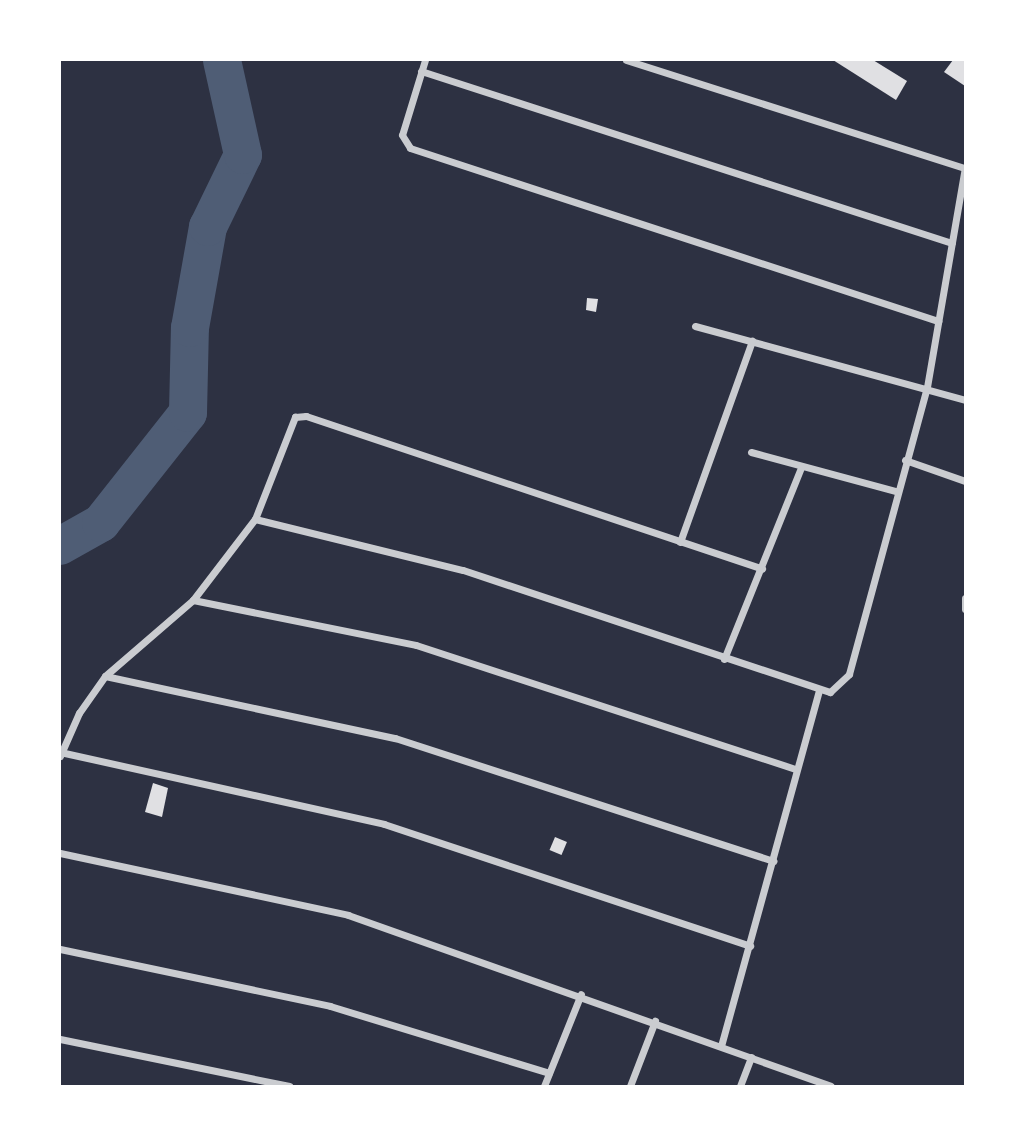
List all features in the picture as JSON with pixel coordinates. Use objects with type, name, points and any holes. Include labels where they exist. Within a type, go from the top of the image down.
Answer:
[{"type":"street","points":[[425,60],[402,135],[410,148],[939,321]]},
{"type":"street","points":[[255,519],[463,570],[819,691],[830,692],[840,687],[849,674],[896,491],[927,387],[965,168],[626,60]]},
{"type":"street","points":[[421,71],[952,243]]},
{"type":"street","points":[[695,326],[927,387],[965,400]]},
{"type":"street","points":[[680,542],[752,341]]},
{"type":"street","points":[[750,946],[384,824],[60,754],[79,713],[105,676],[193,600],[255,519],[291,419],[300,415],[762,569]]},
{"type":"street","points":[[751,452],[896,491]]},
{"type":"street","points":[[905,460],[965,481]]},
{"type":"street","points":[[724,659],[801,467]]},
{"type":"street","points":[[965,598],[965,609]]},
{"type":"street","points":[[193,600],[416,645],[795,769]]},
{"type":"street","points":[[105,676],[395,737],[774,861]]},
{"type":"street","points":[[721,1046],[774,861],[795,769],[819,691]]},
{"type":"street","points":[[60,853],[348,915],[581,994],[829,1086]]},
{"type":"street","points":[[60,949],[330,1006],[550,1073]]},
{"type":"street","points":[[544,1087],[581,994]]},
{"type":"street","points":[[630,1087],[655,1021]]},
{"type":"street","points":[[60,1039],[289,1087]]},
{"type":"street","points":[[740,1087],[751,1057]]},
{"type":"building","points":[[833,60],[873,60],[907,81],[896,100]]},
{"type":"building","points":[[953,60],[965,60],[965,86],[944,72]]},
{"type":"building","points":[[587,298],[598,299],[596,312],[586,310]]},
{"type":"building","points":[[153,783],[168,788],[162,817],[145,812]]},
{"type":"building","points":[[555,837],[567,842],[561,855],[550,850]]},
{"type":"waterway","points":[[60,546],[101,523],[188,413],[190,328],[208,227],[243,155],[222,60]]}]
